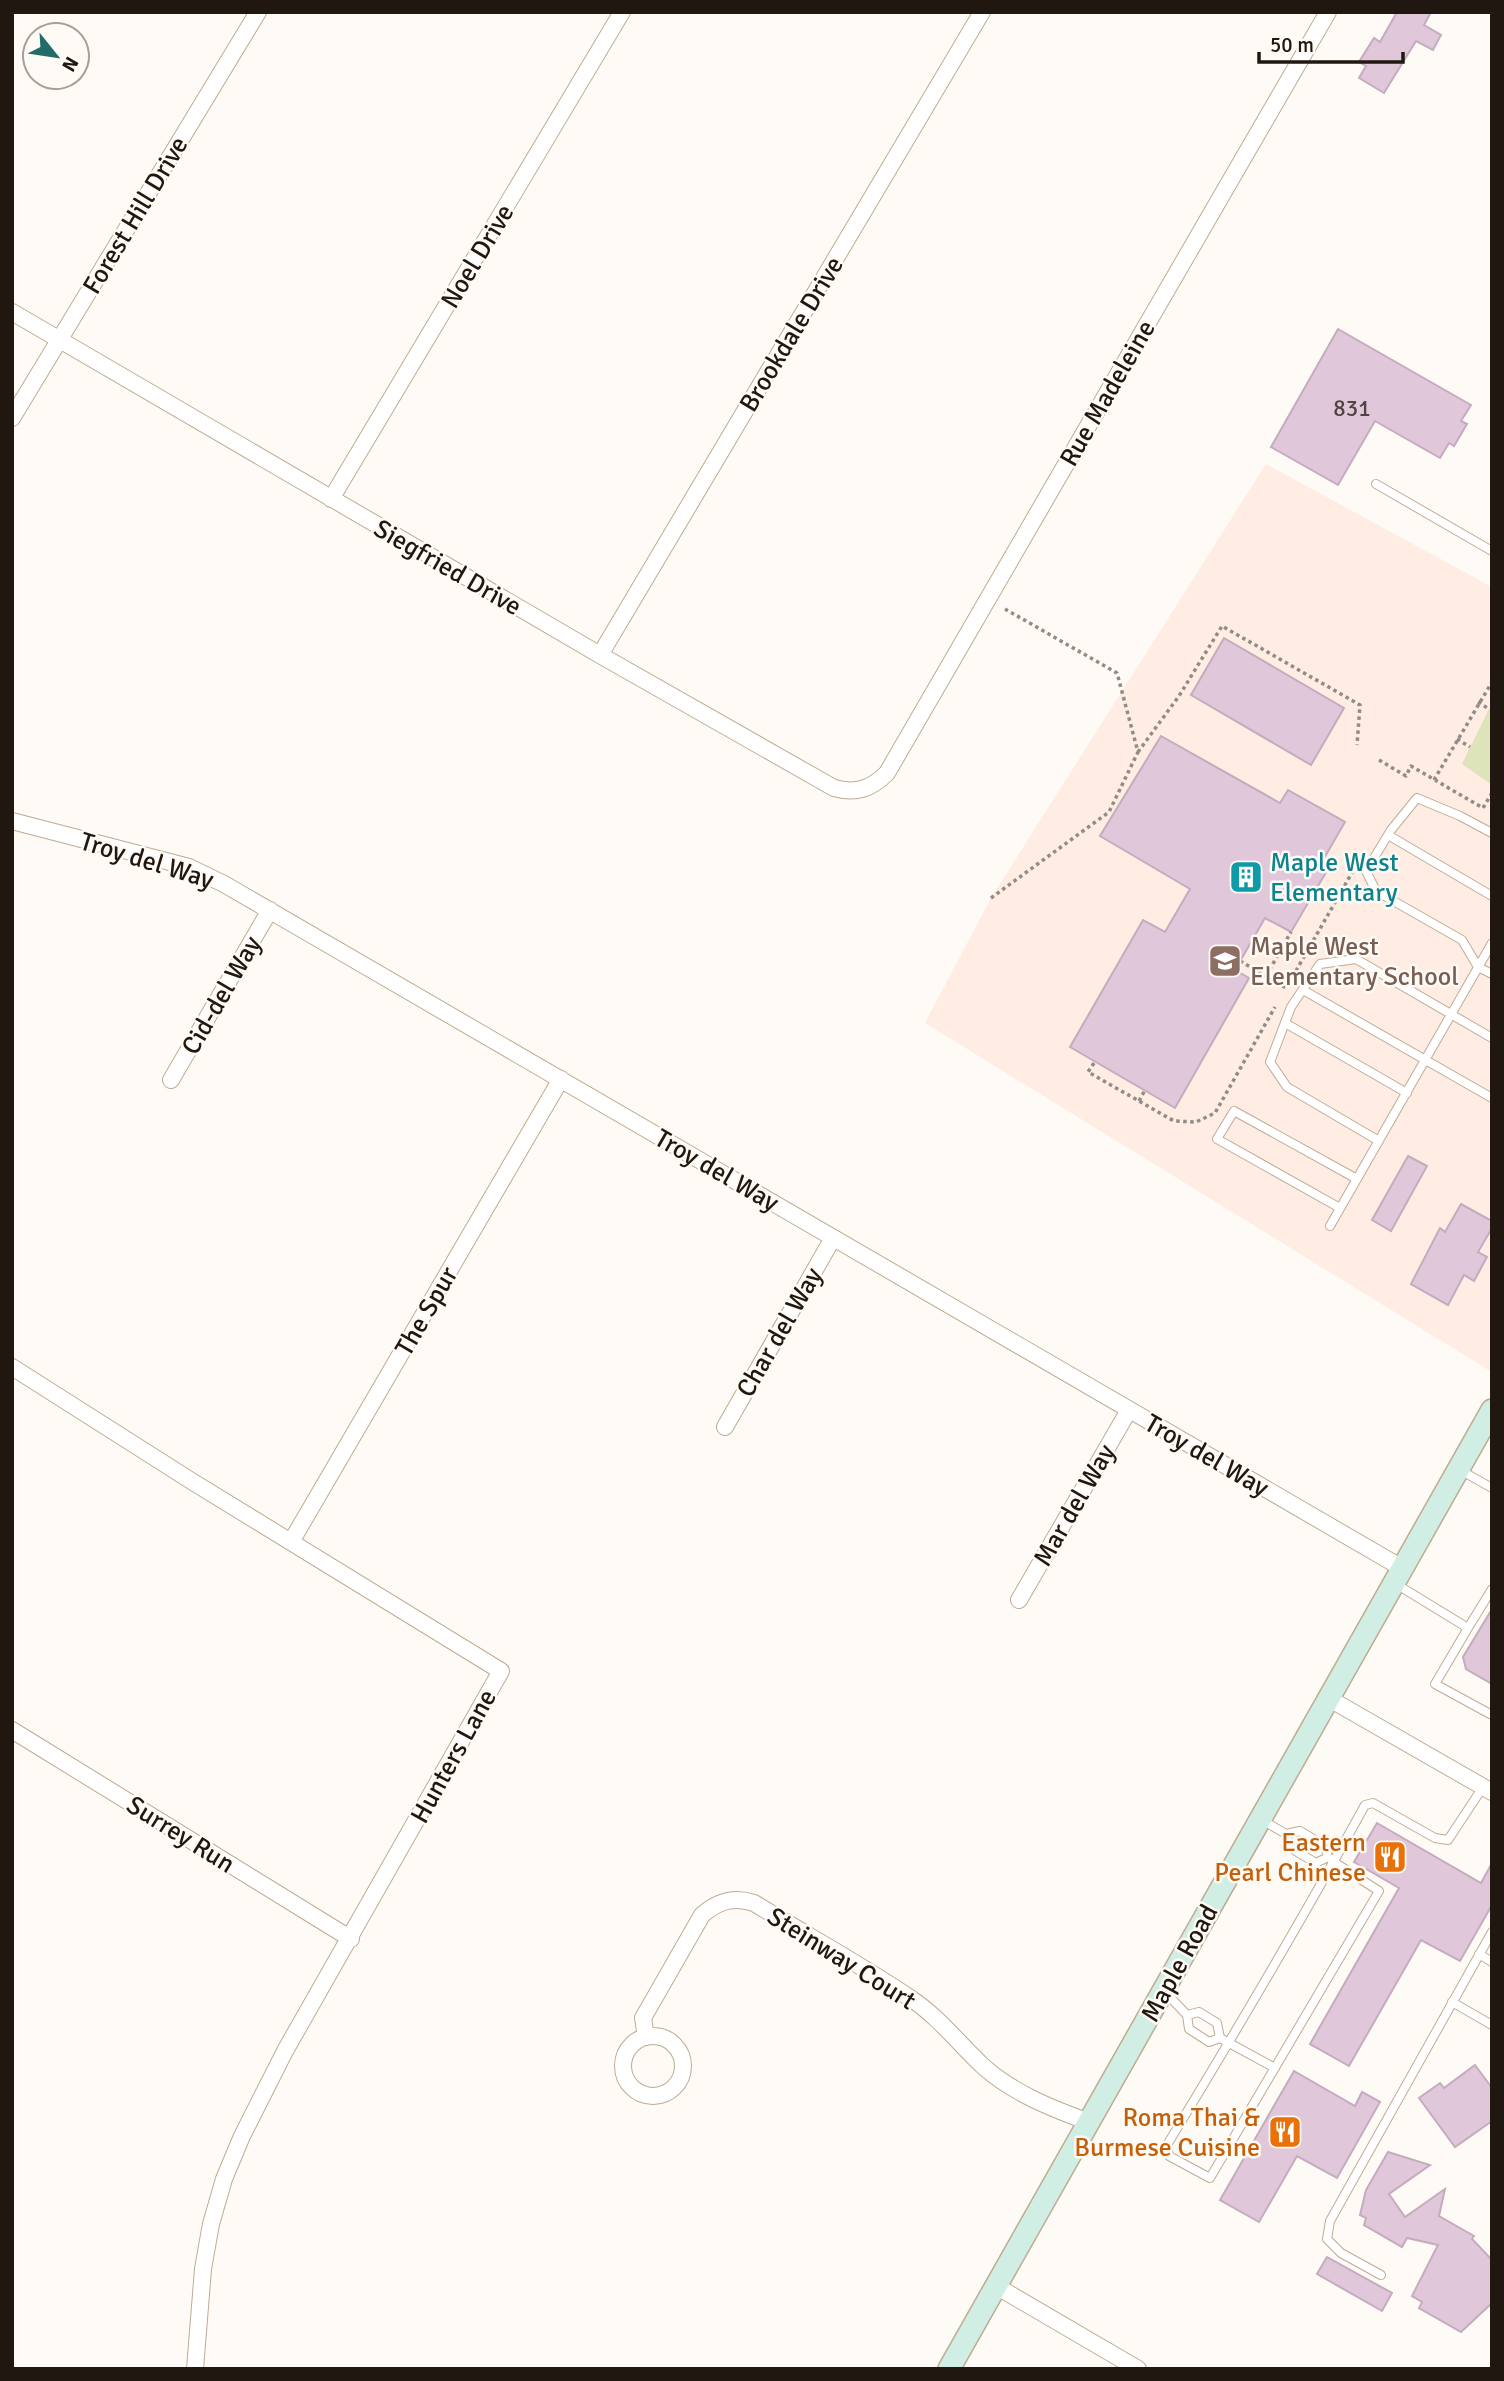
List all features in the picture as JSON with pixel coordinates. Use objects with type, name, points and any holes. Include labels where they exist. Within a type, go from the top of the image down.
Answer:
[{"type":"main road","name":"Maple Road","points":[[949,2369],[1492,1410]]},
{"type":"street","name":"Forest Hill Drive","points":[[12,418],[258,12]]},
{"type":"street","name":"Noel Drive","points":[[331,499],[622,12]]},
{"type":"street","name":"Brookdale Drive","points":[[600,655],[982,12]]},
{"type":"street","name":"Rue Madeleine","points":[[887,774],[1328,12]]},
{"type":"street","name":"Siegfried Drive","points":[[12,313],[834,788],[847,792],[863,790],[876,784],[887,774]]},
{"type":"street","name":"Troy del Way","points":[[12,821],[188,867],[224,884],[1129,1410],[1398,1575]]},
{"type":"street","name":"Cid-del Way","points":[[172,1080],[270,910]]},
{"type":"street","name":"The Spur","points":[[291,1542],[561,1079]]},
{"type":"street","name":"Char del Way","points":[[725,1427],[833,1238]]},
{"type":"street","name":"Hunters Lane","points":[[12,1367],[501,1671],[285,2051],[242,2136],[224,2179],[212,2224],[203,2269],[195,2369]]},
{"type":"street","name":"Mar del Way","points":[[1019,1600],[1129,1410]]},
{"type":"street","points":[[1328,1698],[1487,1790]]},
{"type":"street","name":"Surrey Run","points":[[12,1730],[351,1938]]},
{"type":"street","name":"Steinway Court","points":[[646,2037],[643,2018],[702,1915],[712,1906],[727,1900],[743,1899],[754,1903],[912,1999],[937,2019],[988,2070],[1014,2088],[1050,2108],[1089,2122]]},
{"type":"street","points":[[996,2286],[1138,2369]]},
{"type":"lane","points":[[1376,484],[1492,551]]},
{"type":"lane","points":[[1492,833],[1417,798],[1388,835],[1366,871],[1376,891],[1462,940],[1478,967],[1492,974]]},
{"type":"lane","points":[[1388,835],[1492,896]]},
{"type":"lane","points":[[1330,1226],[1492,943]]},
{"type":"lane","points":[[1379,1141],[1287,1087],[1270,1062],[1291,1007],[1320,964],[1356,959],[1492,1038]]},
{"type":"lane","points":[[1303,990],[1492,1098]]},
{"type":"lane","points":[[1285,1023],[1407,1093]]},
{"type":"lane","points":[[1340,1209],[1217,1139],[1234,1111],[1357,1179]]},
{"type":"lane","points":[[1458,1469],[1492,1488]]},
{"type":"lane","points":[[1398,1575],[1468,1628]]},
{"type":"lane","points":[[1492,1589],[1435,1684],[1492,1715]]},
{"type":"lane","points":[[1260,1819],[1286,1834],[1300,1831],[1325,1846],[1331,1859],[1379,1891],[1210,2178],[1169,2155],[1167,2145],[1229,2043],[1331,1859],[1366,1805],[1373,1803],[1435,1838],[1448,1840],[1487,1790]]},
{"type":"lane","points":[[1286,1834],[1289,1847],[1316,1863],[1331,1859]]},
{"type":"lane","points":[[1381,2275],[1341,2253],[1327,2239],[1330,2221],[1492,1932]]},
{"type":"lane","points":[[1479,1954],[1492,1962]]},
{"type":"lane","points":[[1164,1990],[1186,2015],[1189,2029],[1209,2042],[1220,2038],[1275,2068]]},
{"type":"lane","points":[[1452,2002],[1492,2025]]},
{"type":"lane","points":[[1186,2015],[1199,2012],[1217,2023],[1220,2038]]},
{"type":"path","points":[[1004,609],[1117,673],[1138,752]]},
{"type":"path","points":[[991,898],[1109,812],[1138,752],[1179,696],[1222,626],[1360,705],[1357,745]]},
{"type":"path","points":[[1434,780],[1492,682]]},
{"type":"path","points":[[1478,702],[1489,709]]},
{"type":"path","points":[[1457,739],[1470,747]]},
{"type":"path","points":[[1379,760],[1406,776],[1411,766],[1483,808],[1492,793]]},
{"type":"path","points":[[1094,1063],[1088,1072],[1174,1121],[1196,1122],[1215,1113],[1358,862]]},
{"type":"path","points":[[1266,976],[1291,932]]},
{"type":"path","points":[[1240,961],[1286,988]]},
{"type":"path","points":[[1139,1101],[1146,1090]]},
{"type":"shaded area","name":"Maple West Elementary School","points":[[1266,464],[1492,587],[1492,1372],[925,1023],[991,898]]},
{"type":"green space","points":[[1492,703],[1492,785],[1462,764]]},
{"type":"building","points":[[1397,12],[1431,12],[1424,25],[1441,35],[1433,50],[1416,41],[1384,93],[1359,78],[1366,66],[1359,62],[1374,38],[1380,42]]},
{"type":"building","points":[[1338,329],[1471,405],[1461,421],[1467,424],[1454,446],[1449,443],[1440,458],[1375,421],[1338,485],[1271,447]]},
{"type":"building","points":[[1224,638],[1344,708],[1311,765],[1191,695]]},
{"type":"building","name":"Maple West Elementary","points":[[1161,736],[1280,803],[1288,790],[1345,822],[1323,860],[1331,864],[1291,932],[1265,918],[1235,970],[1249,978],[1175,1108],[1070,1047],[1143,920],[1165,932],[1190,889],[1100,836]]},
{"type":"building","points":[[1408,1156],[1427,1166],[1391,1231],[1372,1220]]},
{"type":"building","points":[[1461,1204],[1492,1221],[1492,1228],[1478,1252],[1487,1257],[1474,1281],[1464,1275],[1448,1305],[1411,1284],[1440,1228],[1445,1232]]},
{"type":"building","points":[[1492,1609],[1492,1684],[1466,1669],[1463,1657]]},
{"type":"building","points":[[1377,1823],[1481,1883],[1492,1863],[1492,1905],[1460,1961],[1421,1940],[1349,2066],[1310,2044],[1399,1888],[1354,1862]]},
{"type":"building","points":[[1475,2065],[1492,2088],[1492,2121],[1455,2147],[1419,2098],[1440,2083],[1444,2088]]},
{"type":"building","points":[[1294,2071],[1355,2106],[1362,2092],[1380,2102],[1337,2178],[1297,2156],[1259,2222],[1220,2200]]},
{"type":"building","points":[[1388,2152],[1430,2165],[1389,2194],[1405,2217],[1445,2189],[1439,2216],[1474,2236],[1472,2239],[1492,2260],[1492,2303],[1461,2332],[1419,2308],[1422,2302],[1412,2296],[1438,2245],[1407,2238],[1402,2247],[1364,2225],[1366,2218],[1360,2215],[1366,2190]]},
{"type":"building","points":[[1327,2257],[1392,2293],[1382,2311],[1317,2274]]},
{"type":"place","name":"Maple West Elementary","points":[[1246,877]]},
{"type":"place","name":"Maple West Elementary School","points":[[1225,961]]},
{"type":"place","name":"Eastern Pearl Chinese","points":[[1390,1857]]},
{"type":"place","name":"Roma Thai & Burmese Cuisine","points":[[1285,2132]]}]
